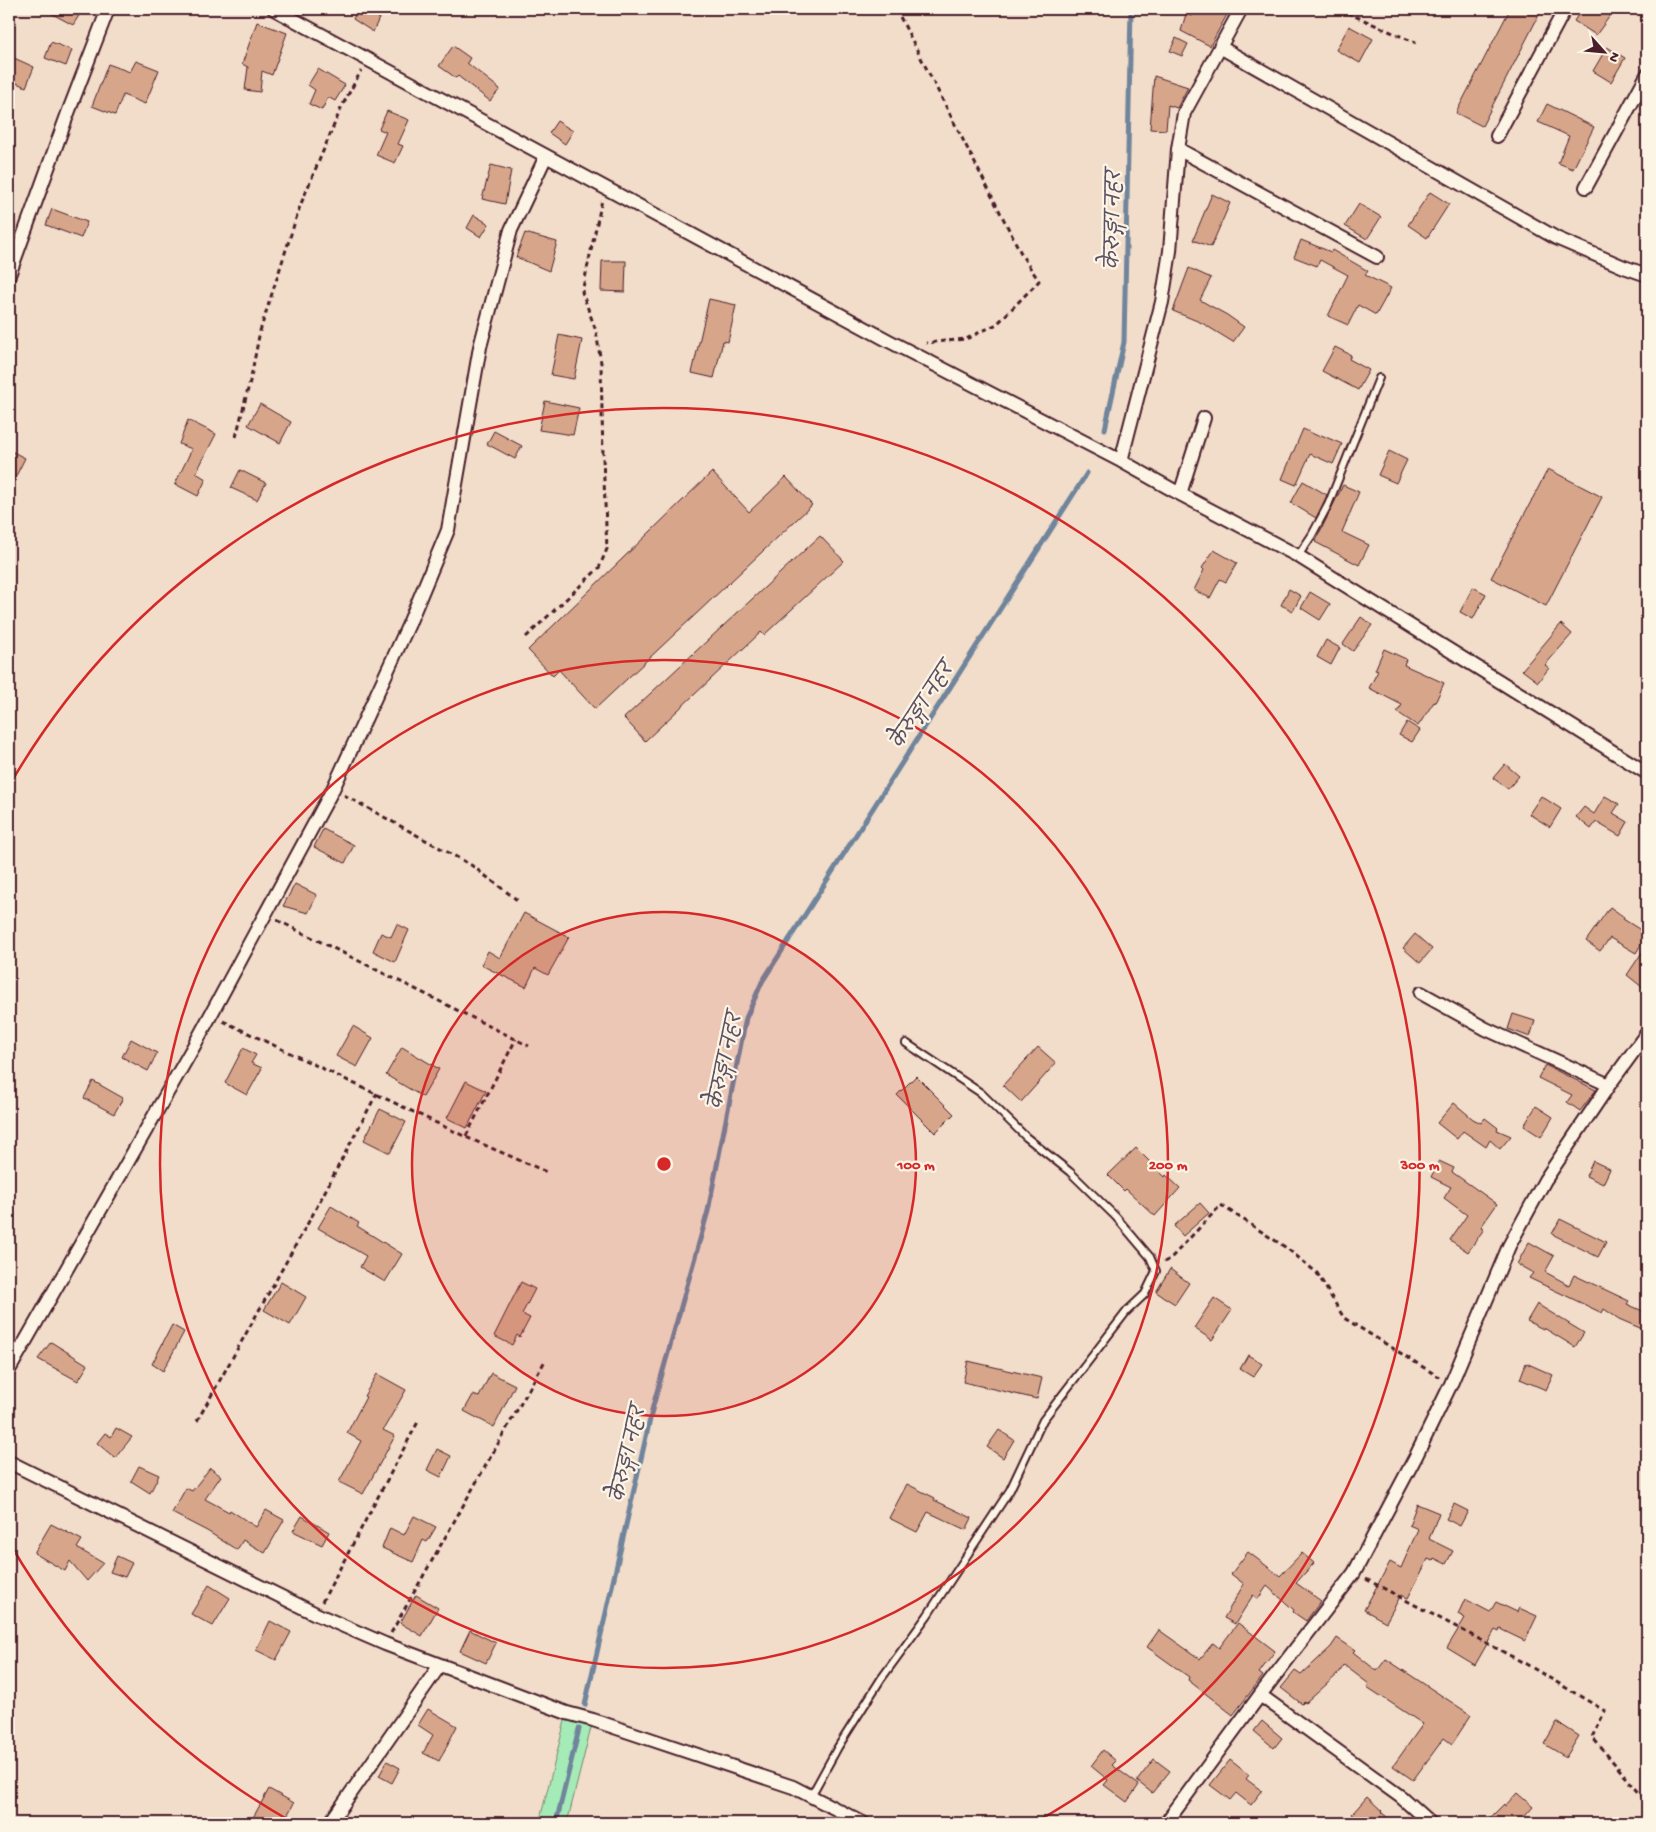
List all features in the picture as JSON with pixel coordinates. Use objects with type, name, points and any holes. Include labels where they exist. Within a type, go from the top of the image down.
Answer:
[{"type":"street","points":[[9,275],[108,9]]},
{"type":"street","points":[[274,9],[889,342],[1121,461],[1298,556],[1647,773]]},
{"type":"street","points":[[1121,461],[1162,302],[1170,251],[1178,149],[1184,113],[1241,9]]},
{"type":"street","points":[[1496,136],[1566,9]]},
{"type":"street","points":[[1220,47],[1556,238],[1647,275]]},
{"type":"street","points":[[1586,187],[1647,75]]},
{"type":"street","points":[[1178,149],[1377,257]]},
{"type":"street","points":[[9,1370],[142,1140],[333,789],[408,626],[448,530],[480,347],[511,230],[546,156]]},
{"type":"street","points":[[1180,494],[1204,418]]},
{"type":"street","points":[[1421,993],[1486,1029],[1609,1085]]},
{"type":"street","points":[[1166,1823],[1260,1695],[1354,1573],[1416,1456],[1450,1384],[1509,1246],[1545,1180],[1609,1085],[1647,1033]]},
{"type":"street","points":[[9,1462],[316,1614],[384,1644],[567,1713],[793,1787],[863,1823]]},
{"type":"street","points":[[330,1823],[440,1665]]},
{"type":"street","points":[[1260,1695],[1401,1797],[1430,1823]]},
{"type":"lane","points":[[1298,556],[1312,536],[1328,505],[1380,378]]},
{"type":"lane","points":[[812,1796],[838,1747],[880,1679],[927,1616],[1010,1490],[1043,1420],[1127,1311],[1145,1294],[1156,1271],[1150,1257],[1116,1217],[1070,1172],[1026,1137],[981,1093],[906,1043]]},
{"type":"path","points":[[896,9],[1023,257],[1039,281],[997,324],[966,339],[925,343]]},
{"type":"path","points":[[1339,9],[1416,42]]},
{"type":"path","points":[[236,437],[260,331],[300,206],[342,106],[367,59]]},
{"type":"path","points":[[526,637],[599,568],[607,550],[601,363],[596,331],[582,292],[605,188]]},
{"type":"path","points":[[333,789],[470,865],[520,902]]},
{"type":"path","points":[[265,914],[529,1046]]},
{"type":"path","points":[[211,1015],[466,1137],[549,1173]]},
{"type":"path","points":[[466,1137],[516,1039]]},
{"type":"path","points":[[197,1420],[313,1214],[377,1093]]},
{"type":"path","points":[[1155,1268],[1170,1259],[1221,1205],[1288,1249],[1317,1273],[1329,1296],[1344,1318],[1450,1384]]},
{"type":"path","points":[[384,1644],[546,1359]]},
{"type":"path","points":[[316,1614],[418,1420]]},
{"type":"path","points":[[1354,1573],[1526,1664],[1605,1711],[1592,1736],[1647,1802]]},
{"type":"green space","points":[[567,1713],[593,1720],[567,1823],[539,1823]]},
{"type":"building","points":[[43,9],[83,9],[73,25]]},
{"type":"building","points":[[358,9],[383,9],[373,32],[353,19]]},
{"type":"building","points":[[1196,9],[1230,9],[1210,46],[1181,31],[1186,14],[1192,16]]},
{"type":"building","points":[[1510,9],[1542,9],[1482,126],[1456,113]]},
{"type":"building","points":[[1582,9],[1615,9],[1596,35],[1574,21]]},
{"type":"building","points":[[257,22],[287,33],[272,75],[262,71],[260,92],[245,90],[248,67],[242,64]]},
{"type":"building","points":[[1349,26],[1373,39],[1360,63],[1336,50]]},
{"type":"building","points":[[1176,38],[1188,44],[1182,56],[1170,51]]},
{"type":"building","points":[[51,42],[72,50],[66,66],[45,58]]},
{"type":"building","points":[[453,46],[470,58],[467,63],[500,89],[490,101],[458,76],[456,78],[439,66]]},
{"type":"building","points":[[1607,47],[1625,58],[1611,82],[1593,71]]},
{"type":"building","points":[[14,58],[34,67],[26,87],[9,80],[9,70]]},
{"type":"building","points":[[136,61],[159,70],[145,104],[123,95],[115,115],[92,106],[108,64],[130,72]]},
{"type":"building","points":[[318,69],[345,85],[335,101],[328,97],[322,110],[309,104],[315,90],[308,85]]},
{"type":"building","points":[[1154,76],[1188,87],[1177,108],[1168,105],[1166,130],[1150,129]]},
{"type":"building","points":[[1547,104],[1594,127],[1573,169],[1558,163],[1569,136],[1538,122]]},
{"type":"building","points":[[387,111],[409,120],[398,144],[403,146],[395,163],[376,155],[386,132],[379,129]]},
{"type":"building","points":[[557,121],[573,131],[565,144],[549,133]]},
{"type":"building","points":[[491,165],[511,170],[505,204],[482,199]]},
{"type":"building","points":[[1430,192],[1449,204],[1427,238],[1408,225]]},
{"type":"building","points":[[1212,194],[1230,203],[1211,247],[1193,240]]},
{"type":"building","points":[[1359,204],[1381,217],[1367,239],[1345,226]]},
{"type":"building","points":[[52,209],[87,222],[81,238],[46,225]]},
{"type":"building","points":[[474,215],[489,224],[481,237],[467,228]]},
{"type":"building","points":[[525,233],[557,242],[549,271],[516,257]]},
{"type":"building","points":[[1301,240],[1331,252],[1332,250],[1368,271],[1365,275],[1391,288],[1376,315],[1358,305],[1348,325],[1328,316],[1348,275],[1320,260],[1317,266],[1294,257]]},
{"type":"building","points":[[602,261],[626,261],[625,292],[601,291]]},
{"type":"building","points":[[1189,268],[1211,278],[1200,300],[1244,327],[1233,342],[1202,323],[1173,311]]},
{"type":"building","points":[[709,299],[736,305],[728,342],[723,341],[714,378],[692,373]]},
{"type":"building","points":[[559,335],[582,340],[574,379],[551,375]]},
{"type":"building","points":[[1335,347],[1351,355],[1349,359],[1369,370],[1358,390],[1322,371]]},
{"type":"building","points":[[545,401],[579,408],[573,435],[539,430]]},
{"type":"building","points":[[260,404],[291,422],[280,443],[248,425]]},
{"type":"building","points":[[188,420],[216,434],[196,473],[206,479],[198,496],[175,484],[192,449],[179,444]]},
{"type":"building","points":[[1303,429],[1342,444],[1333,464],[1310,454],[1296,485],[1282,479]]},
{"type":"building","points":[[494,431],[522,446],[515,459],[487,444]]},
{"type":"building","points":[[9,450],[25,458],[9,490]]},
{"type":"building","points":[[1389,451],[1407,460],[1396,483],[1378,475]]},
{"type":"building","points":[[1548,469],[1602,497],[1546,606],[1491,578]]},
{"type":"building","points":[[240,470],[266,483],[257,500],[231,488]]},
{"type":"building","points":[[712,472],[749,512],[786,477],[812,505],[595,709],[559,670],[553,676],[528,650]]},
{"type":"building","points":[[1303,481],[1327,495],[1316,518],[1291,503]]},
{"type":"building","points":[[1343,485],[1359,492],[1342,532],[1369,545],[1359,565],[1315,542]]},
{"type":"building","points":[[820,536],[844,561],[764,635],[761,632],[645,741],[624,718]]},
{"type":"building","points":[[1214,550],[1237,563],[1226,582],[1220,579],[1210,598],[1194,590],[1204,570],[1202,568]]},
{"type":"building","points":[[1473,587],[1486,594],[1473,619],[1460,612]]},
{"type":"building","points":[[1289,589],[1301,596],[1293,611],[1281,605]]},
{"type":"building","points":[[1310,592],[1330,604],[1320,620],[1301,608]]},
{"type":"building","points":[[1361,617],[1372,625],[1353,651],[1343,644]]},
{"type":"building","points":[[1561,624],[1572,634],[1545,665],[1549,668],[1538,682],[1522,670]]},
{"type":"building","points":[[1326,640],[1340,648],[1331,665],[1317,657]]},
{"type":"building","points":[[1384,649],[1406,659],[1404,665],[1444,683],[1435,703],[1418,726],[1397,712],[1402,705],[1369,688],[1378,671],[1375,670]]},
{"type":"building","points":[[1407,722],[1420,730],[1412,742],[1399,735]]},
{"type":"building","points":[[1505,764],[1519,776],[1508,789],[1493,778]]},
{"type":"building","points":[[1541,796],[1561,809],[1550,827],[1529,814]]},
{"type":"building","points":[[1605,796],[1619,804],[1613,813],[1628,822],[1620,836],[1596,822],[1591,829],[1576,817],[1584,807],[1594,814]]},
{"type":"building","points":[[323,829],[354,845],[345,863],[314,847]]},
{"type":"building","points":[[295,884],[317,895],[308,913],[283,906]]},
{"type":"building","points":[[1610,907],[1624,917],[1623,919],[1647,934],[1636,953],[1610,938],[1600,951],[1586,941]]},
{"type":"building","points":[[524,913],[569,937],[548,975],[535,968],[526,987],[481,965],[488,951],[500,958]]},
{"type":"building","points":[[397,924],[409,930],[395,962],[373,951],[381,933],[391,937]]},
{"type":"building","points":[[1415,934],[1432,949],[1420,963],[1403,948]]},
{"type":"building","points":[[1647,945],[1647,980],[1642,987],[1627,975]]},
{"type":"building","points":[[1513,1014],[1535,1021],[1530,1037],[1508,1029]]},
{"type":"building","points":[[353,1026],[373,1038],[357,1067],[336,1056]]},
{"type":"building","points":[[131,1039],[157,1053],[148,1071],[122,1057]]},
{"type":"building","points":[[402,1047],[439,1069],[423,1097],[386,1075]]},
{"type":"building","points":[[1038,1047],[1056,1063],[1021,1102],[1003,1085]]},
{"type":"building","points":[[243,1048],[256,1055],[251,1063],[262,1068],[247,1095],[225,1083]]},
{"type":"building","points":[[1545,1065],[1596,1090],[1580,1111],[1567,1102],[1572,1095],[1538,1078]]},
{"type":"building","points":[[916,1076],[954,1114],[935,1133],[897,1095]]},
{"type":"building","points":[[93,1081],[123,1098],[114,1114],[84,1098]]},
{"type":"building","points":[[466,1081],[486,1091],[467,1128],[447,1118]]},
{"type":"building","points":[[1454,1103],[1473,1119],[1481,1123],[1485,1118],[1498,1128],[1497,1130],[1511,1136],[1500,1149],[1490,1140],[1486,1147],[1463,1131],[1457,1139],[1437,1123]]},
{"type":"building","points":[[1536,1106],[1553,1117],[1541,1137],[1524,1126]]},
{"type":"building","points":[[380,1109],[406,1122],[390,1153],[364,1140]]},
{"type":"building","points":[[1136,1148],[1165,1177],[1166,1175],[1180,1188],[1155,1216],[1126,1189],[1124,1191],[1108,1175]]},
{"type":"building","points":[[1439,1161],[1454,1168],[1452,1172],[1497,1204],[1481,1227],[1484,1229],[1468,1252],[1450,1240],[1467,1215],[1444,1198],[1451,1187],[1431,1177]]},
{"type":"building","points":[[1593,1161],[1610,1169],[1603,1184],[1586,1176]]},
{"type":"building","points":[[1200,1203],[1209,1213],[1183,1236],[1174,1226]]},
{"type":"building","points":[[331,1206],[359,1223],[357,1226],[402,1254],[385,1282],[360,1267],[366,1256],[318,1228]]},
{"type":"building","points":[[1560,1219],[1606,1242],[1598,1257],[1552,1234]]},
{"type":"building","points":[[1529,1242],[1554,1256],[1545,1272],[1569,1285],[1574,1275],[1629,1301],[1627,1304],[1647,1313],[1647,1331],[1619,1319],[1604,1309],[1602,1313],[1529,1278],[1533,1273],[1517,1264]]},
{"type":"building","points":[[1170,1269],[1189,1283],[1175,1304],[1156,1292]]},
{"type":"building","points":[[281,1282],[306,1297],[290,1325],[264,1310]]},
{"type":"building","points":[[521,1282],[535,1289],[522,1314],[530,1318],[520,1337],[517,1335],[512,1345],[494,1336]]},
{"type":"building","points":[[1214,1298],[1232,1310],[1212,1340],[1194,1328]]},
{"type":"building","points":[[1537,1304],[1584,1333],[1575,1347],[1544,1328],[1527,1321]]},
{"type":"building","points":[[172,1325],[184,1332],[163,1371],[152,1364]]},
{"type":"building","points":[[51,1342],[88,1365],[78,1381],[38,1359]]},
{"type":"building","points":[[1248,1355],[1262,1364],[1253,1377],[1240,1369]]},
{"type":"building","points":[[968,1361],[1042,1378],[1037,1399],[963,1382]]},
{"type":"building","points":[[1526,1363],[1553,1375],[1546,1390],[1520,1379]]},
{"type":"building","points":[[491,1373],[515,1385],[494,1427],[464,1411],[473,1395],[479,1397]]},
{"type":"building","points":[[377,1374],[406,1390],[383,1430],[395,1436],[363,1494],[339,1482],[361,1441],[347,1433],[366,1397],[364,1396]]},
{"type":"building","points":[[116,1428],[132,1437],[115,1458],[97,1443],[105,1433],[111,1437]]},
{"type":"building","points":[[999,1430],[1014,1440],[1003,1458],[987,1447]]},
{"type":"building","points":[[437,1449],[451,1456],[441,1477],[427,1470]]},
{"type":"building","points":[[139,1466],[159,1475],[150,1493],[131,1481]]},
{"type":"building","points":[[210,1468],[221,1476],[205,1499],[229,1512],[230,1510],[256,1527],[266,1510],[284,1520],[265,1553],[243,1540],[237,1550],[207,1531],[172,1513],[186,1488],[192,1491]]},
{"type":"building","points":[[907,1484],[935,1498],[934,1500],[972,1518],[966,1530],[928,1512],[917,1532],[889,1518]]},
{"type":"building","points":[[1417,1504],[1439,1513],[1429,1539],[1453,1551],[1446,1564],[1434,1558],[1433,1561],[1428,1559],[1408,1598],[1401,1595],[1386,1622],[1364,1610],[1390,1562],[1401,1568],[1418,1529],[1409,1525]]},
{"type":"building","points":[[1454,1504],[1468,1511],[1460,1526],[1446,1519]]},
{"type":"building","points":[[302,1516],[329,1532],[322,1545],[293,1531]]},
{"type":"building","points":[[414,1516],[436,1527],[427,1542],[423,1540],[413,1562],[382,1548],[390,1528],[404,1535]]},
{"type":"building","points":[[51,1524],[82,1540],[77,1548],[103,1563],[87,1581],[70,1561],[65,1571],[34,1553]]},
{"type":"building","points":[[1248,1552],[1280,1576],[1302,1553],[1314,1563],[1296,1583],[1321,1601],[1306,1621],[1293,1612],[1294,1610],[1267,1586],[1258,1599],[1253,1595],[1235,1624],[1224,1618],[1244,1584],[1231,1574]]},
{"type":"building","points":[[117,1556],[132,1563],[125,1577],[110,1572]]},
{"type":"building","points":[[209,1585],[230,1598],[213,1626],[191,1614]]},
{"type":"building","points":[[416,1595],[438,1608],[422,1636],[400,1623]]},
{"type":"building","points":[[1465,1599],[1490,1612],[1496,1602],[1517,1612],[1519,1608],[1537,1616],[1525,1641],[1500,1629],[1499,1632],[1495,1630],[1475,1665],[1447,1648],[1465,1618],[1458,1614]]},
{"type":"building","points":[[270,1621],[291,1632],[276,1660],[256,1650]]},
{"type":"building","points":[[1238,1623],[1275,1651],[1259,1673],[1263,1676],[1233,1715],[1188,1680],[1189,1677],[1147,1647],[1159,1630],[1200,1659],[1213,1643],[1219,1648]]},
{"type":"building","points":[[470,1630],[496,1643],[486,1663],[460,1651]]},
{"type":"building","points":[[1337,1638],[1355,1650],[1353,1652],[1377,1671],[1386,1659],[1471,1715],[1452,1744],[1444,1738],[1413,1780],[1393,1766],[1423,1724],[1367,1687],[1369,1684],[1344,1665],[1339,1673],[1306,1703],[1302,1704],[1281,1688],[1295,1671],[1301,1675],[1331,1647]]},
{"type":"building","points":[[428,1709],[457,1726],[439,1761],[423,1753],[433,1735],[418,1725]]},
{"type":"building","points":[[1262,1721],[1282,1738],[1274,1748],[1254,1731]]},
{"type":"building","points":[[1557,1722],[1579,1736],[1566,1757],[1544,1744]]},
{"type":"building","points":[[1103,1750],[1116,1761],[1112,1765],[1139,1785],[1127,1802],[1104,1785],[1108,1780],[1091,1766]]},
{"type":"building","points":[[1154,1759],[1170,1771],[1152,1793],[1137,1781]]},
{"type":"building","points":[[1230,1760],[1249,1775],[1246,1779],[1262,1791],[1251,1805],[1236,1793],[1230,1800],[1210,1785]]},
{"type":"building","points":[[387,1761],[400,1768],[392,1783],[379,1776]]},
{"type":"building","points":[[269,1789],[294,1803],[283,1823],[250,1823]]},
{"type":"building","points":[[1517,1793],[1533,1807],[1519,1823],[1485,1823],[1504,1804],[1505,1806]]},
{"type":"building","points":[[1367,1797],[1394,1823],[1362,1823],[1352,1814]]},
{"type":"waterway","name":"केरुङ्गा नहर","points":[[1105,429],[1124,342],[1131,9]]},
{"type":"waterway","name":"केेरुङ्गा नहर","points":[[585,1705],[653,1406],[708,1211],[746,1018],[762,982],[1087,473]]},
{"type":"waterway","name":"केेरुङ्गा नहर","points":[[556,1823],[579,1729]]}]
